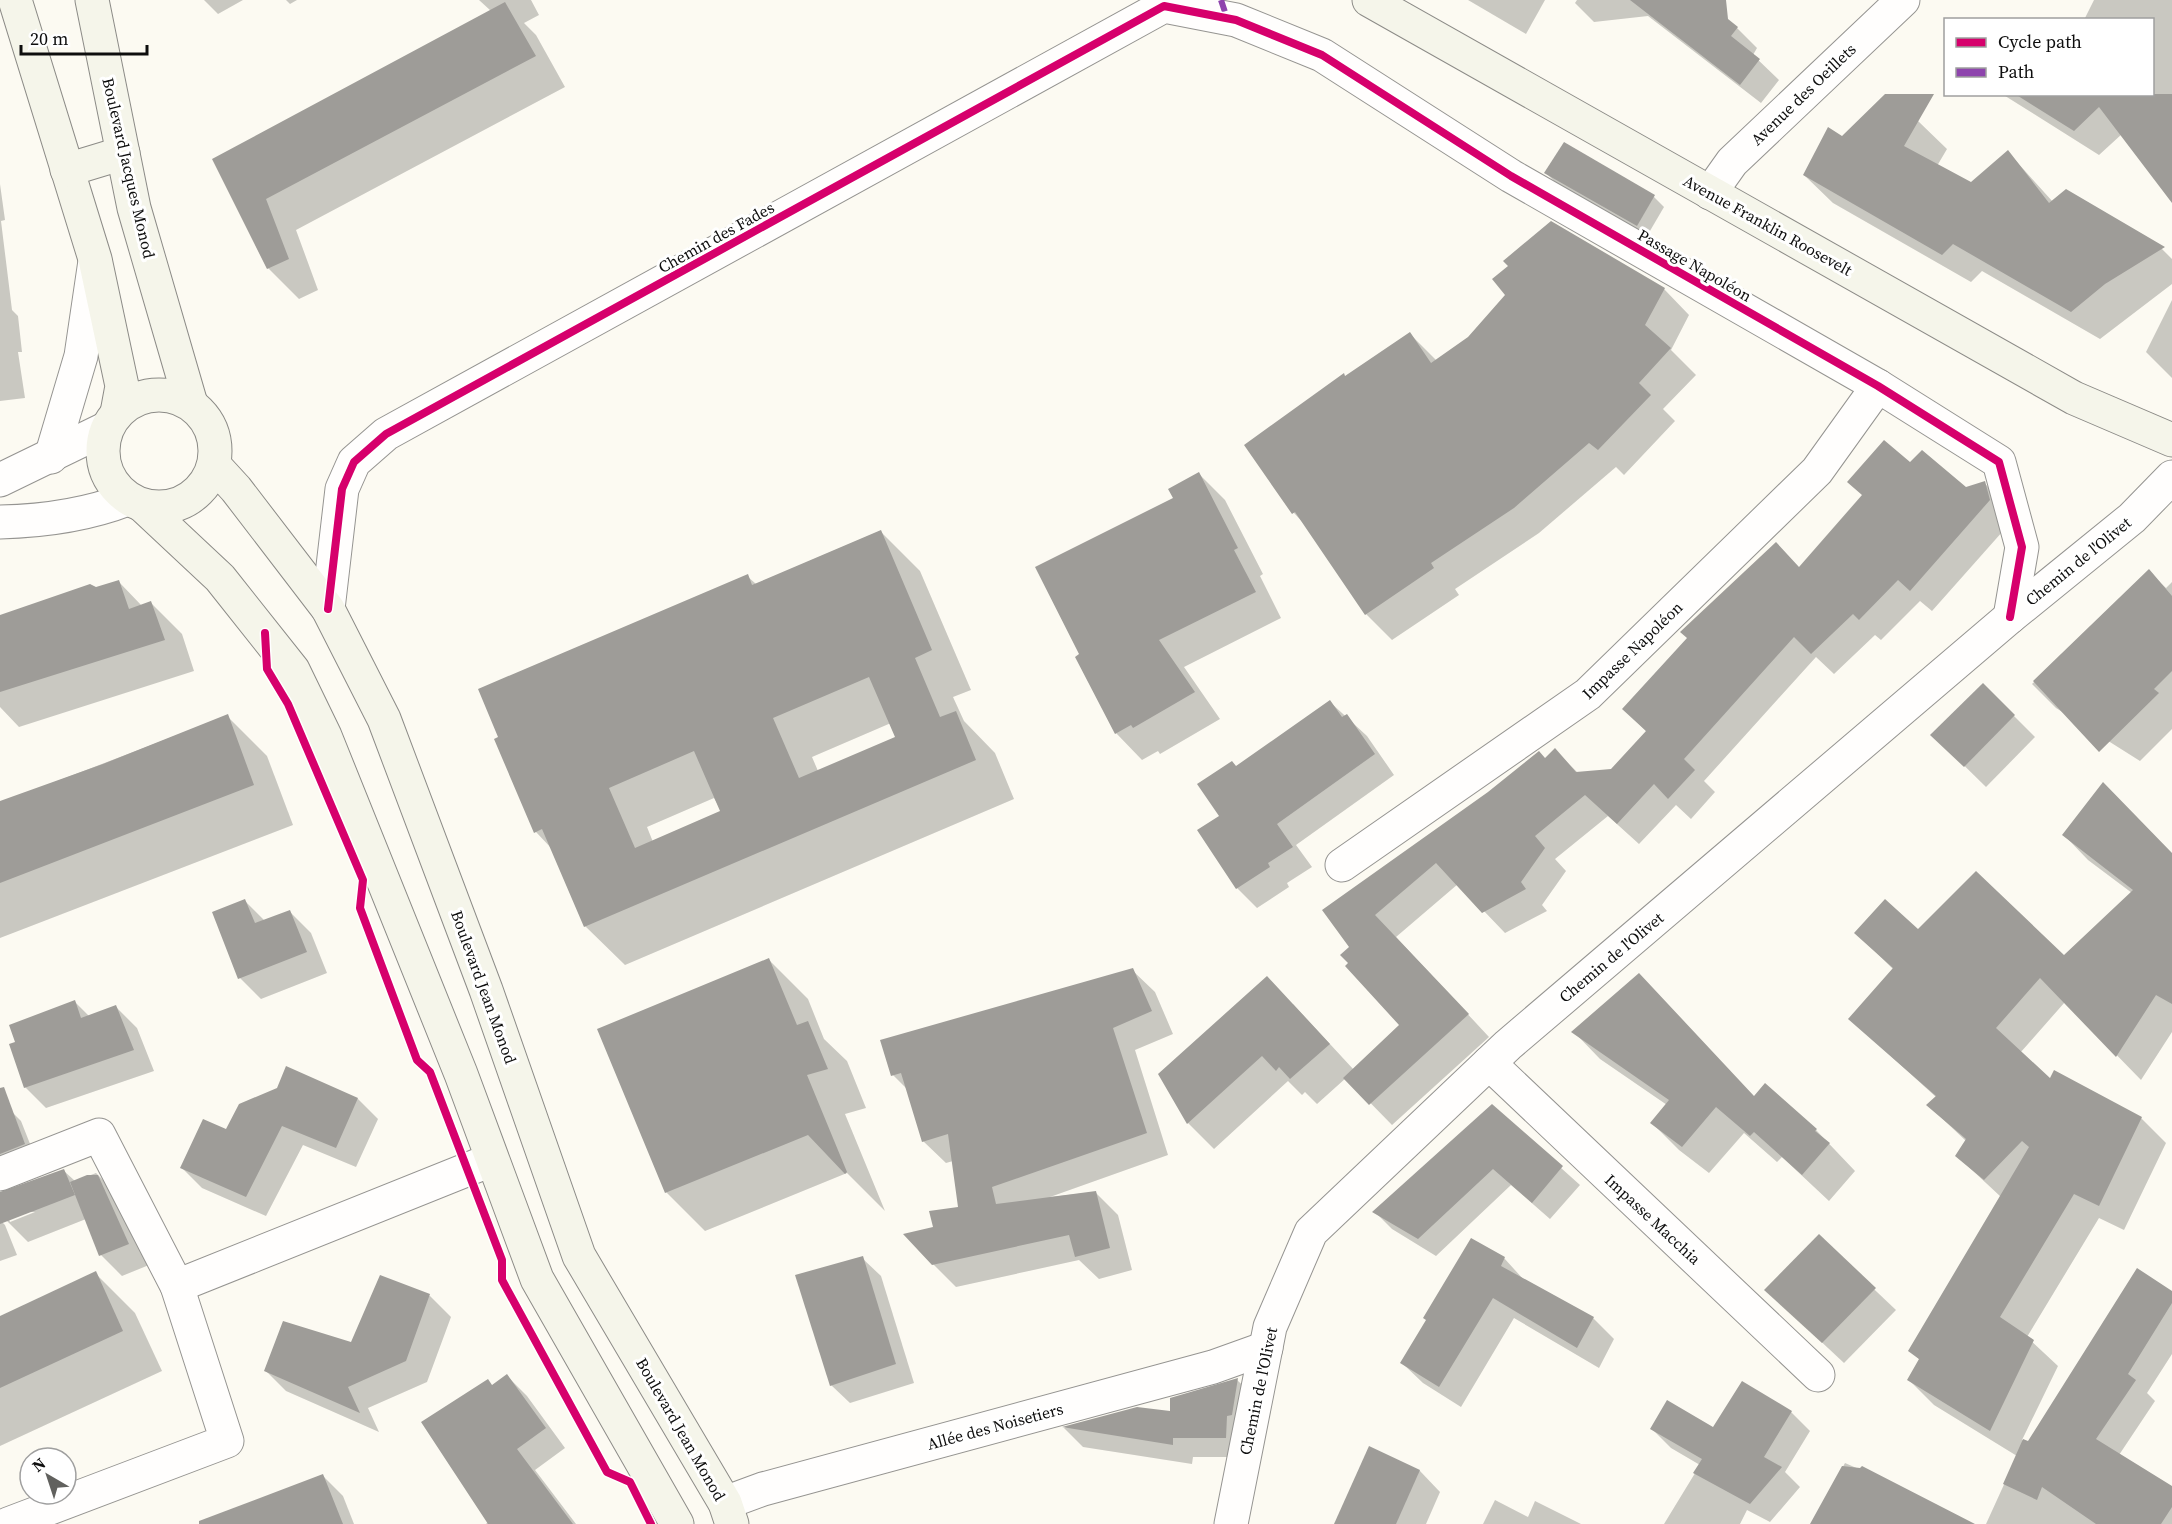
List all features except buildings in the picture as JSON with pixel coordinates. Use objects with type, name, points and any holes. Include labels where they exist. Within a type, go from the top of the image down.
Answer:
[{"type":"street","points":[[15,0],[95,259],[122,386],[103,446],[104,464],[111,481],[220,578],[293,670],[325,736],[461,1074],[537,1279],[677,1524]]},
{"type":"street","name":"Boulevard Jacques Monod","points":[[92,0],[134,208],[191,404]]},
{"type":"street","name":"Avenue Franklin Roosevelt","points":[[1369,0],[2074,398],[2172,440]]},
{"type":"street","name":"Avenue des Oeillets","points":[[1710,193],[1732,162],[1903,0]]},
{"type":"street","name":"Chemin des Fades","points":[[328,609],[342,489],[354,462],[386,434],[1164,6],[1236,20]]},
{"type":"street","name":"Passage Napoléon","points":[[1236,20],[1322,55],[1511,176],[1878,386],[1999,462],[2022,547],[2010,616]]},
{"type":"street","points":[[67,170],[123,153]]},
{"type":"street","points":[[51,457],[81,356],[95,259]]},
{"type":"street","name":"Impasse Napoléon","points":[[1342,865],[1588,694],[1817,471],[1878,386]]},
{"type":"street","points":[[0,480],[51,457],[112,421],[134,401],[153,395],[172,396],[191,404],[211,429],[216,447],[214,465],[204,486],[187,500],[165,507],[135,502],[98,511],[32,521],[0,522]]},
{"type":"street","name":"Boulevard Jean Monod","points":[[214,465],[236,489],[328,609],[384,718],[490,1001],[579,1256],[729,1514]]},
{"type":"street","name":"Chemin de l'Olivet","points":[[1231,1524],[1270,1327],[1311,1232],[1489,1063],[2163,487]]},
{"type":"street","name":"Impasse Macchia","points":[[1489,1063],[1818,1375]]},
{"type":"street","points":[[0,1174],[99,1135],[177,1286],[226,1441],[8,1524]]},
{"type":"street","points":[[177,1286],[491,1160]]},
{"type":"street","name":"Allée des Noisetiers","points":[[729,1514],[763,1489],[1214,1367],[1266,1348]]},
{"type":"marked path","points":[[1221,0],[1227,18]]},
{"type":"cycle path","points":[[328,609],[342,489],[354,462],[386,434],[1164,6],[1236,20],[1322,55],[1511,176],[1878,386],[1999,462],[2022,547],[2010,617]]},
{"type":"cycle path","points":[[265,633],[267,669],[288,704],[363,880],[360,908],[417,1060],[430,1072],[502,1260],[502,1280],[607,1472],[630,1482],[651,1524]]}]
